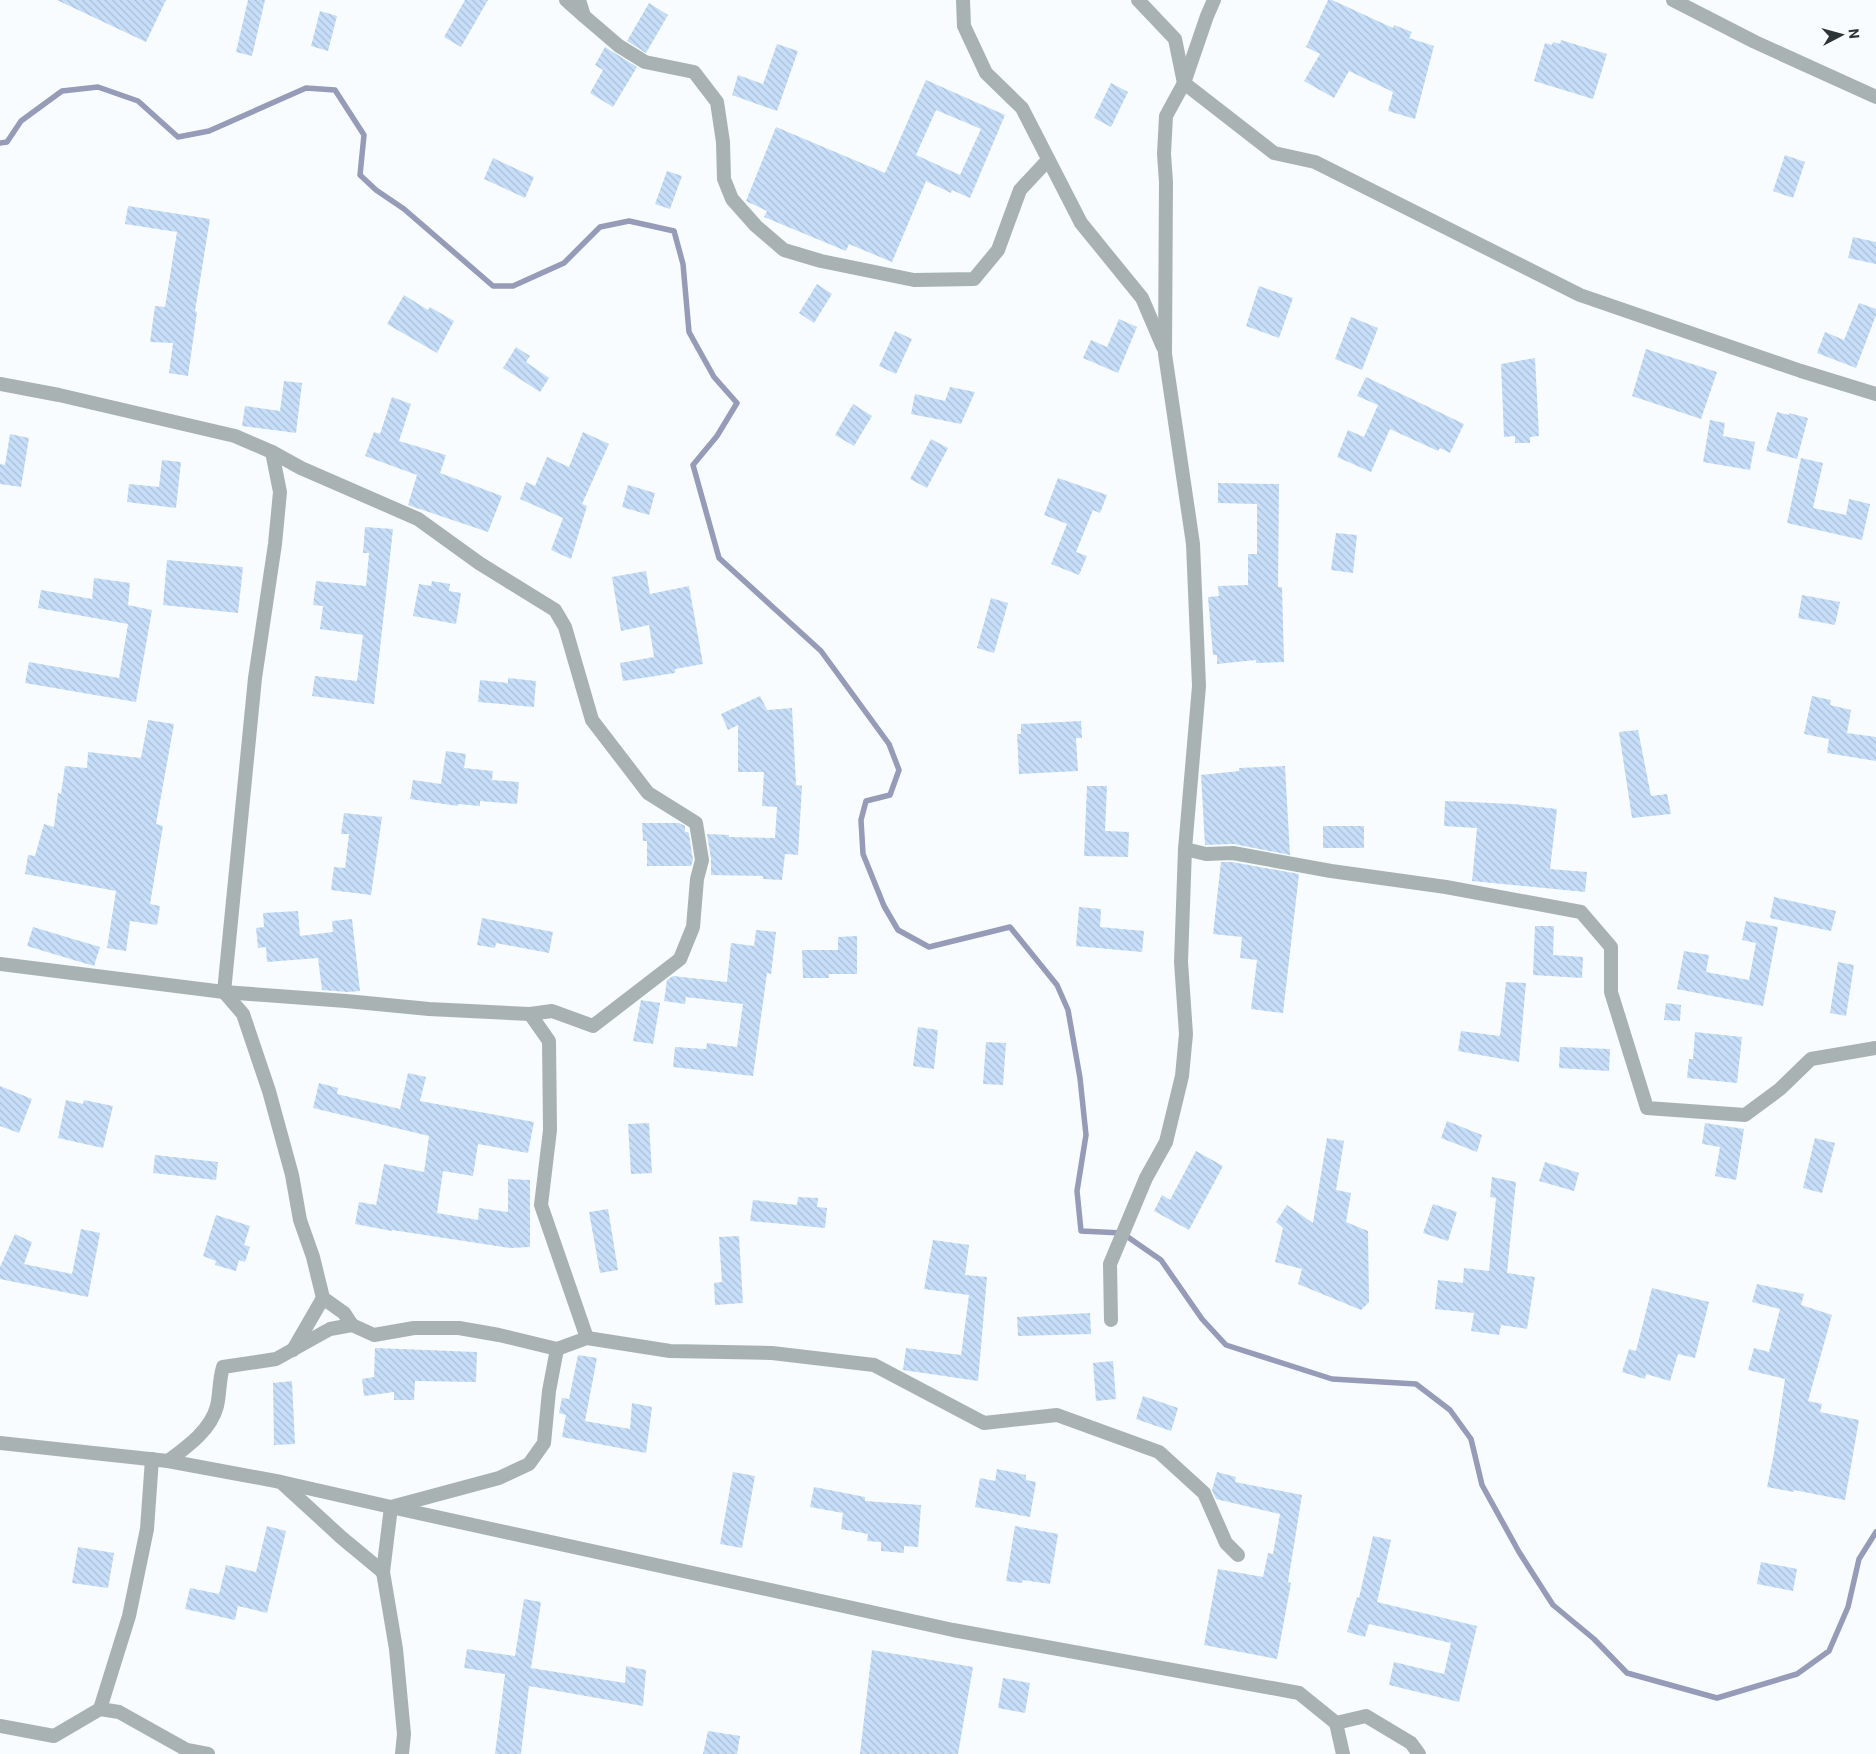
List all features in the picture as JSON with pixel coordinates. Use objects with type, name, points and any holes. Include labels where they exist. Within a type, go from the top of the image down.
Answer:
[{"type":"street","points":[[566,0],[619,46],[645,62],[694,72],[717,102],[723,142],[724,179],[732,199],[756,226],[784,250],[821,261],[914,280],[974,279],[998,250],[1020,190],[1048,160]]},
{"type":"street","points":[[579,0],[584,16]]},
{"type":"street","points":[[963,0],[964,26],[986,73],[1022,108],[1081,224],[1142,298],[1166,354]]},
{"type":"street","points":[[1138,0],[1176,39],[1184,84],[1274,153],[1315,162],[1580,295],[1801,371],[1876,394]]},
{"type":"street","points":[[1111,1320],[1110,1264],[1146,1178],[1166,1142],[1182,1076],[1186,1034],[1181,962],[1185,849],[1199,686],[1193,544],[1166,354],[1166,182],[1164,154],[1166,116],[1184,84],[1214,0]]},
{"type":"street","points":[[1673,0],[1755,42],[1876,97]]},
{"type":"street","points":[[0,384],[59,395],[235,436],[272,452],[301,468],[418,520],[479,563],[555,610],[565,627],[592,720],[648,793],[696,823],[702,860],[693,927],[680,959],[593,1026],[552,1011],[530,1014],[429,1010],[346,1000],[224,992],[0,964]]},
{"type":"street","points":[[272,452],[280,492],[275,544],[254,688],[224,992],[243,1014],[269,1091],[292,1175],[300,1220],[313,1257],[325,1315],[330,1328]]},
{"type":"street","points":[[1185,849],[1206,854],[1234,853],[1330,871],[1446,888],[1581,912],[1612,947],[1611,992],[1647,1108],[1745,1115],[1780,1088],[1811,1059],[1876,1048]]},
{"type":"street","points":[[530,1014],[548,1041],[550,1130],[541,1205],[587,1338]]},
{"type":"street","points":[[323,1298],[344,1313],[352,1325],[374,1335],[414,1328],[460,1328],[556,1349],[587,1338],[670,1351],[772,1353],[874,1365],[984,1423],[1057,1415],[1159,1452],[1204,1493],[1226,1543],[1238,1554]]},
{"type":"street","points":[[292,1350],[323,1298]]},
{"type":"street","points":[[168,1461],[190,1445],[206,1427],[217,1407],[219,1378],[223,1367],[276,1359],[330,1328],[352,1325]]},
{"type":"street","points":[[391,1507],[499,1478],[529,1464],[544,1443],[549,1391],[556,1349]]},
{"type":"street","points":[[0,1443],[168,1461],[281,1482],[953,1630],[1299,1693],[1336,1723],[1343,1754]]},
{"type":"street","points":[[100,1709],[129,1616],[147,1529],[152,1460]]},
{"type":"street","points":[[281,1482],[342,1538],[383,1572]]},
{"type":"street","points":[[391,1507],[383,1572],[396,1649],[404,1734],[402,1754]]},
{"type":"street","points":[[0,1726],[54,1736],[100,1709],[119,1712],[187,1750],[208,1754]]},
{"type":"street","points":[[1336,1723],[1366,1716],[1411,1743],[1419,1754]]},
{"type":"building","points":[[57,0],[166,0],[146,42]]},
{"type":"building","points":[[248,0],[265,0],[252,56],[236,52]]},
{"type":"building","points":[[465,0],[488,0],[461,47],[444,37]]},
{"type":"building","points":[[1328,0],[1332,0],[1393,28],[1394,25],[1412,32],[1409,38],[1434,46],[1415,119],[1388,111],[1393,92],[1349,71],[1334,98],[1304,81],[1320,54],[1306,47]]},
{"type":"building","points":[[649,3],[668,15],[646,53],[627,41]]},
{"type":"building","points":[[320,11],[337,16],[328,51],[311,46]]},
{"type":"building","points":[[1561,40],[1607,54],[1593,99],[1534,81],[1545,43],[1552,45],[1553,42],[1560,44]]},
{"type":"building","points":[[777,44],[798,51],[777,111],[732,95],[738,75],[763,84]]},
{"type":"building","points":[[605,47],[637,67],[613,107],[590,93],[603,70],[595,65]]},
{"type":"building","points":[[926,80],[1005,115],[970,198],[952,190],[951,193],[926,181],[892,262],[849,244],[846,251],[764,217],[767,211],[746,201],[776,127],[885,173]],"holes":[[[936,110],[981,129],[960,175],[916,155]]]},
{"type":"building","points":[[1111,83],[1128,92],[1111,127],[1094,118]]},
{"type":"building","points":[[1785,155],[1805,162],[1793,198],[1773,191]]},
{"type":"building","points":[[493,158],[534,177],[525,198],[484,179]]},
{"type":"building","points":[[667,171],[682,176],[670,209],[655,204]]},
{"type":"building","points":[[128,206],[210,219],[195,311],[197,312],[188,376],[169,373],[173,343],[150,342],[155,306],[165,307],[177,232],[125,224]]},
{"type":"building","points":[[1853,237],[1876,242],[1876,264],[1848,258]]},
{"type":"building","points":[[817,284],[832,294],[814,323],[799,313]]},
{"type":"building","points":[[1259,286],[1293,298],[1279,338],[1246,326]]},
{"type":"building","points":[[404,295],[428,310],[430,307],[454,321],[437,353],[387,324]]},
{"type":"building","points":[[1859,303],[1876,309],[1876,315],[1856,368],[1817,353],[1825,332],[1844,340]]},
{"type":"building","points":[[1351,317],[1378,328],[1362,370],[1335,359]]},
{"type":"building","points":[[1119,319],[1137,327],[1118,373],[1083,358],[1091,340],[1107,347]]},
{"type":"building","points":[[895,331],[912,339],[896,374],[879,366]]},
{"type":"building","points":[[516,347],[530,356],[526,362],[549,378],[540,392],[503,368]]},
{"type":"building","points":[[1646,349],[1717,372],[1701,419],[1632,396]]},
{"type":"building","points":[[1535,358],[1539,436],[1530,437],[1530,443],[1515,443],[1515,436],[1504,437],[1501,364]]},
{"type":"building","points":[[1366,377],[1464,424],[1450,453],[1440,448],[1438,451],[1390,429],[1371,472],[1337,457],[1348,430],[1364,437],[1378,405],[1357,396]]},
{"type":"building","points":[[284,381],[302,383],[296,433],[242,426],[245,406],[280,411]]},
{"type":"building","points":[[950,387],[975,392],[961,424],[911,414],[915,394],[945,401]]},
{"type":"building","points":[[392,397],[411,404],[399,441],[446,455],[440,473],[502,496],[488,532],[408,505],[417,475],[365,456],[374,432],[380,434]]},
{"type":"building","points":[[853,404],[872,416],[854,446],[835,435]]},
{"type":"building","points":[[1777,412],[1808,418],[1797,459],[1766,451]]},
{"type":"building","points":[[1710,420],[1725,423],[1723,436],[1755,442],[1750,470],[1703,462]]},
{"type":"building","points":[[583,432],[609,444],[582,504],[587,506],[571,559],[551,550],[563,518],[520,499],[526,482],[535,486],[547,457],[569,467]]},
{"type":"building","points":[[10,434],[29,438],[21,487],[0,484],[0,464],[5,465]]},
{"type":"building","points":[[931,439],[948,448],[927,488],[910,479]]},
{"type":"building","points":[[1801,458],[1823,463],[1813,508],[1846,515],[1849,499],[1870,504],[1862,540],[1787,523]]},
{"type":"building","points":[[162,460],[181,462],[176,508],[127,502],[129,484],[159,487]]},
{"type":"building","points":[[1058,478],[1107,495],[1100,513],[1093,510],[1076,552],[1087,556],[1079,575],[1051,564],[1067,524],[1044,515]]},
{"type":"building","points":[[1218,483],[1279,484],[1278,587],[1282,587],[1284,662],[1256,663],[1256,660],[1217,664],[1217,655],[1213,655],[1208,597],[1219,596],[1218,586],[1248,585],[1248,554],[1257,554],[1257,504],[1218,503]]},
{"type":"building","points":[[628,485],[655,493],[649,515],[622,507]]},
{"type":"building","points":[[365,527],[393,529],[374,704],[312,696],[315,676],[357,681],[363,635],[320,629],[323,606],[313,605],[316,581],[366,586],[369,553],[363,553]]},
{"type":"building","points":[[1336,533],[1357,535],[1353,573],[1331,570]]},
{"type":"building","points":[[167,560],[243,567],[238,613],[163,605]]},
{"type":"building","points":[[646,571],[650,594],[689,586],[703,664],[675,669],[675,673],[623,681],[620,663],[654,657],[649,625],[621,631],[612,577]]},
{"type":"building","points":[[94,578],[130,583],[128,605],[152,610],[136,702],[25,683],[29,662],[119,678],[128,624],[38,608],[41,590],[92,599]]},
{"type":"building","points":[[432,581],[450,584],[449,591],[461,593],[456,624],[413,616],[419,584],[431,586]]},
{"type":"building","points":[[1802,595],[1840,602],[1835,625],[1798,618]]},
{"type":"building","points":[[991,598],[1008,603],[994,653],[977,648]]},
{"type":"building","points":[[508,678],[536,681],[534,707],[478,702],[480,680],[508,683]]},
{"type":"building","points":[[760,696],[767,710],[792,708],[796,785],[802,786],[798,855],[785,854],[782,880],[763,879],[763,876],[711,875],[711,859],[707,834],[729,835],[729,837],[775,838],[777,807],[762,806],[764,772],[738,772],[738,725],[728,730],[721,714]]},
{"type":"building","points":[[1812,696],[1831,700],[1830,705],[1851,710],[1847,733],[1876,737],[1876,761],[1827,753],[1829,739],[1804,734]]},
{"type":"building","points":[[148,720],[174,724],[156,824],[163,826],[150,904],[160,906],[157,925],[130,921],[126,951],[107,948],[116,891],[25,874],[28,855],[35,856],[44,824],[54,827],[58,793],[61,794],[65,766],[87,768],[88,752],[141,758]]},
{"type":"building","points":[[1081,721],[1082,738],[1076,738],[1078,771],[1019,774],[1017,734],[1021,734],[1021,724]]},
{"type":"building","points":[[1638,730],[1651,796],[1667,794],[1671,814],[1632,818],[1619,732]]},
{"type":"building","points":[[446,751],[466,754],[464,768],[493,771],[492,780],[519,782],[517,804],[480,801],[480,806],[458,804],[458,806],[410,799],[413,780],[441,784]]},
{"type":"building","points":[[1285,766],[1290,855],[1234,844],[1205,845],[1201,775],[1239,771],[1239,768]]},
{"type":"building","points":[[1087,786],[1107,786],[1105,831],[1129,832],[1128,857],[1084,856]]},
{"type":"building","points":[[1445,801],[1514,804],[1557,809],[1550,869],[1587,872],[1585,892],[1472,881],[1477,828],[1444,826]]},
{"type":"building","points":[[344,813],[382,817],[371,895],[331,890],[334,867],[345,868],[349,834],[341,834]]},
{"type":"building","points":[[642,823],[679,823],[685,826],[685,832],[689,834],[693,860],[691,866],[647,866],[647,841],[643,841]]},
{"type":"building","points":[[1323,826],[1364,826],[1364,848],[1323,848]]},
{"type":"building","points":[[1221,862],[1232,862],[1299,874],[1283,1013],[1251,1009],[1257,960],[1240,958],[1242,937],[1213,934]]},
{"type":"building","points":[[1774,897],[1836,911],[1831,931],[1770,918]]},
{"type":"building","points":[[1079,907],[1101,909],[1100,927],[1144,931],[1142,952],[1076,946]]},
{"type":"building","points":[[298,911],[300,936],[333,932],[332,921],[352,919],[360,991],[322,990],[318,958],[267,962],[266,947],[258,948],[256,928],[264,927],[263,913]]},
{"type":"building","points":[[482,918],[553,932],[549,953],[496,943],[495,948],[477,945]]},
{"type":"building","points":[[1746,921],[1778,927],[1763,1006],[1677,989],[1684,951],[1709,955],[1706,972],[1749,980],[1756,943],[1742,940]]},
{"type":"building","points":[[1535,926],[1554,926],[1553,955],[1583,957],[1582,978],[1533,975]]},
{"type":"building","points":[[33,927],[100,947],[94,966],[27,946]]},
{"type":"building","points":[[756,930],[776,932],[771,974],[767,973],[753,1076],[673,1067],[675,1047],[706,1049],[707,1043],[737,1047],[743,1004],[686,997],[685,1004],[664,1001],[667,980],[673,976],[727,982],[731,943],[754,946]]},
{"type":"building","points":[[857,936],[857,974],[829,974],[829,978],[803,978],[802,950],[838,950],[838,937]]},
{"type":"building","points":[[1838,962],[1854,965],[1846,1016],[1830,1013]]},
{"type":"building","points":[[1506,982],[1526,983],[1519,1062],[1458,1051],[1461,1031],[1500,1036]]},
{"type":"building","points":[[641,1000],[660,1003],[653,1044],[633,1041]]},
{"type":"building","points":[[1666,1003],[1681,1005],[1680,1021],[1664,1020]]},
{"type":"building","points":[[918,1027],[938,1030],[934,1069],[913,1066]]},
{"type":"building","points":[[1695,1032],[1742,1037],[1737,1083],[1687,1078],[1689,1059],[1693,1059]]},
{"type":"building","points":[[986,1042],[1006,1043],[1003,1085],[983,1084]]},
{"type":"building","points":[[1560,1047],[1610,1049],[1609,1071],[1559,1068]]},
{"type":"building","points":[[408,1073],[426,1077],[420,1101],[534,1122],[528,1153],[478,1144],[473,1176],[443,1171],[437,1213],[478,1220],[479,1208],[508,1212],[508,1179],[530,1180],[530,1247],[510,1248],[355,1224],[359,1202],[376,1205],[384,1164],[424,1172],[429,1136],[313,1108],[319,1083],[338,1088],[337,1094],[400,1109]]},
{"type":"building","points":[[0,1086],[32,1099],[19,1133],[0,1126]]},
{"type":"building","points":[[66,1100],[83,1104],[84,1100],[113,1106],[103,1148],[58,1138]]},
{"type":"building","points":[[1447,1121],[1482,1135],[1477,1152],[1441,1138]]},
{"type":"building","points":[[649,1123],[652,1173],[631,1174],[628,1124]]},
{"type":"building","points":[[1705,1123],[1744,1129],[1736,1180],[1715,1176],[1720,1147],[1702,1144]]},
{"type":"building","points":[[1327,1138],[1344,1141],[1336,1190],[1351,1193],[1346,1222],[1368,1231],[1369,1302],[1361,1310],[1298,1284],[1302,1269],[1275,1262],[1283,1228],[1276,1222],[1287,1205],[1313,1223]]},
{"type":"building","points":[[1815,1138],[1835,1143],[1822,1193],[1803,1188]]},
{"type":"building","points":[[1196,1151],[1223,1166],[1189,1230],[1154,1211],[1162,1195],[1170,1200]]},
{"type":"building","points":[[155,1155],[218,1162],[216,1180],[153,1173]]},
{"type":"building","points":[[1545,1162],[1579,1173],[1574,1191],[1539,1181]]},
{"type":"building","points":[[1492,1177],[1516,1182],[1507,1273],[1535,1277],[1527,1329],[1501,1325],[1499,1335],[1471,1331],[1474,1313],[1435,1309],[1438,1280],[1463,1283],[1464,1268],[1489,1271],[1496,1198],[1490,1197]]},
{"type":"building","points":[[798,1197],[818,1198],[817,1207],[827,1208],[825,1228],[750,1221],[753,1200],[797,1205]]},
{"type":"building","points":[[1433,1204],[1457,1212],[1448,1241],[1423,1233]]},
{"type":"building","points":[[608,1209],[618,1270],[600,1273],[589,1212]]},
{"type":"building","points":[[216,1215],[250,1226],[244,1245],[250,1247],[245,1262],[239,1260],[236,1271],[215,1265],[216,1261],[203,1256]]},
{"type":"building","points":[[81,1229],[100,1233],[88,1297],[0,1279],[0,1267],[15,1234],[32,1242],[24,1264],[72,1274]]},
{"type":"building","points":[[739,1236],[743,1303],[715,1305],[714,1283],[722,1282],[719,1237]]},
{"type":"building","points":[[933,1240],[969,1245],[965,1275],[987,1277],[978,1381],[903,1370],[906,1348],[961,1355],[969,1295],[924,1289]]},
{"type":"building","points":[[1757,1284],[1804,1294],[1801,1305],[1832,1315],[1808,1401],[1822,1404],[1820,1412],[1859,1420],[1845,1500],[1767,1487],[1785,1379],[1748,1370],[1754,1348],[1769,1352],[1780,1309],[1752,1302]]},
{"type":"building","points":[[1652,1288],[1709,1302],[1695,1358],[1678,1354],[1670,1381],[1646,1374],[1645,1379],[1622,1372],[1629,1349],[1636,1351]]},
{"type":"building","points":[[1090,1313],[1091,1334],[1018,1336],[1017,1317]]},
{"type":"building","points":[[375,1348],[477,1352],[476,1382],[415,1381],[414,1400],[394,1400],[394,1392],[364,1396],[362,1379],[374,1377]]},
{"type":"building","points":[[578,1355],[597,1358],[585,1421],[630,1429],[632,1403],[652,1407],[646,1453],[562,1437],[566,1415],[559,1413],[562,1398],[569,1399]]},
{"type":"building","points":[[1113,1361],[1116,1399],[1096,1401],[1093,1363]]},
{"type":"building","points":[[292,1381],[295,1444],[274,1445],[273,1383]]},
{"type":"building","points":[[1143,1396],[1178,1408],[1171,1431],[1136,1419]]},
{"type":"building","points":[[997,1469],[1026,1475],[1026,1480],[1036,1482],[1030,1517],[975,1507],[980,1478],[995,1481]]},
{"type":"building","points":[[733,1472],[755,1476],[742,1548],[720,1544]]},
{"type":"building","points":[[1217,1472],[1236,1477],[1235,1482],[1302,1495],[1288,1582],[1291,1583],[1277,1659],[1204,1645],[1218,1569],[1263,1577],[1268,1553],[1273,1554],[1280,1514],[1216,1499],[1212,1490]]},
{"type":"building","points":[[814,1487],[865,1497],[865,1501],[921,1505],[918,1547],[904,1546],[904,1553],[881,1551],[881,1542],[867,1541],[868,1534],[841,1529],[843,1513],[810,1507]]},
{"type":"building","points":[[267,1526],[286,1531],[267,1613],[238,1606],[235,1620],[185,1609],[190,1588],[219,1594],[226,1565],[256,1572]]},
{"type":"building","points":[[1015,1526],[1058,1534],[1050,1584],[1023,1580],[1022,1583],[1006,1581]]},
{"type":"building","points":[[1373,1536],[1391,1540],[1377,1602],[1477,1626],[1459,1702],[1389,1685],[1394,1662],[1444,1674],[1451,1643],[1369,1624],[1365,1637],[1347,1632],[1357,1597],[1359,1598]]},
{"type":"building","points":[[78,1547],[114,1553],[108,1588],[72,1583]]},
{"type":"building","points":[[1761,1562],[1797,1569],[1793,1591],[1757,1584]]},
{"type":"building","points":[[524,1599],[541,1602],[531,1668],[625,1683],[626,1666],[646,1670],[643,1706],[529,1686],[521,1754],[495,1754],[505,1674],[464,1668],[467,1649],[515,1656]]},
{"type":"building","points":[[872,1650],[973,1667],[958,1754],[860,1754]]},
{"type":"building","points":[[1003,1678],[1030,1683],[1025,1713],[998,1708]]},
{"type":"building","points":[[708,1731],[740,1736],[737,1754],[703,1754]]},
{"type":"waterway","points":[[0,143],[7,142],[21,121],[62,91],[98,87],[138,101],[178,137],[209,131],[306,88],[335,90],[364,135],[360,175],[376,190],[404,209],[493,286],[513,286],[564,263],[600,227],[629,221],[674,231],[683,264],[689,332],[714,377],[737,403],[717,436],[693,465],[719,558],[821,651],[889,744],[899,770],[890,795],[866,801],[861,820],[863,854],[884,906],[898,930],[929,947],[1010,927],[1057,985],[1068,1010],[1080,1078],[1086,1135],[1077,1191],[1081,1231],[1122,1233],[1161,1260],[1202,1319],[1226,1345],[1332,1379],[1416,1384],[1450,1410],[1471,1439],[1482,1485],[1519,1552],[1553,1605],[1594,1639],[1627,1673],[1717,1698],[1797,1674],[1829,1651],[1848,1607],[1859,1559],[1876,1532]]}]
